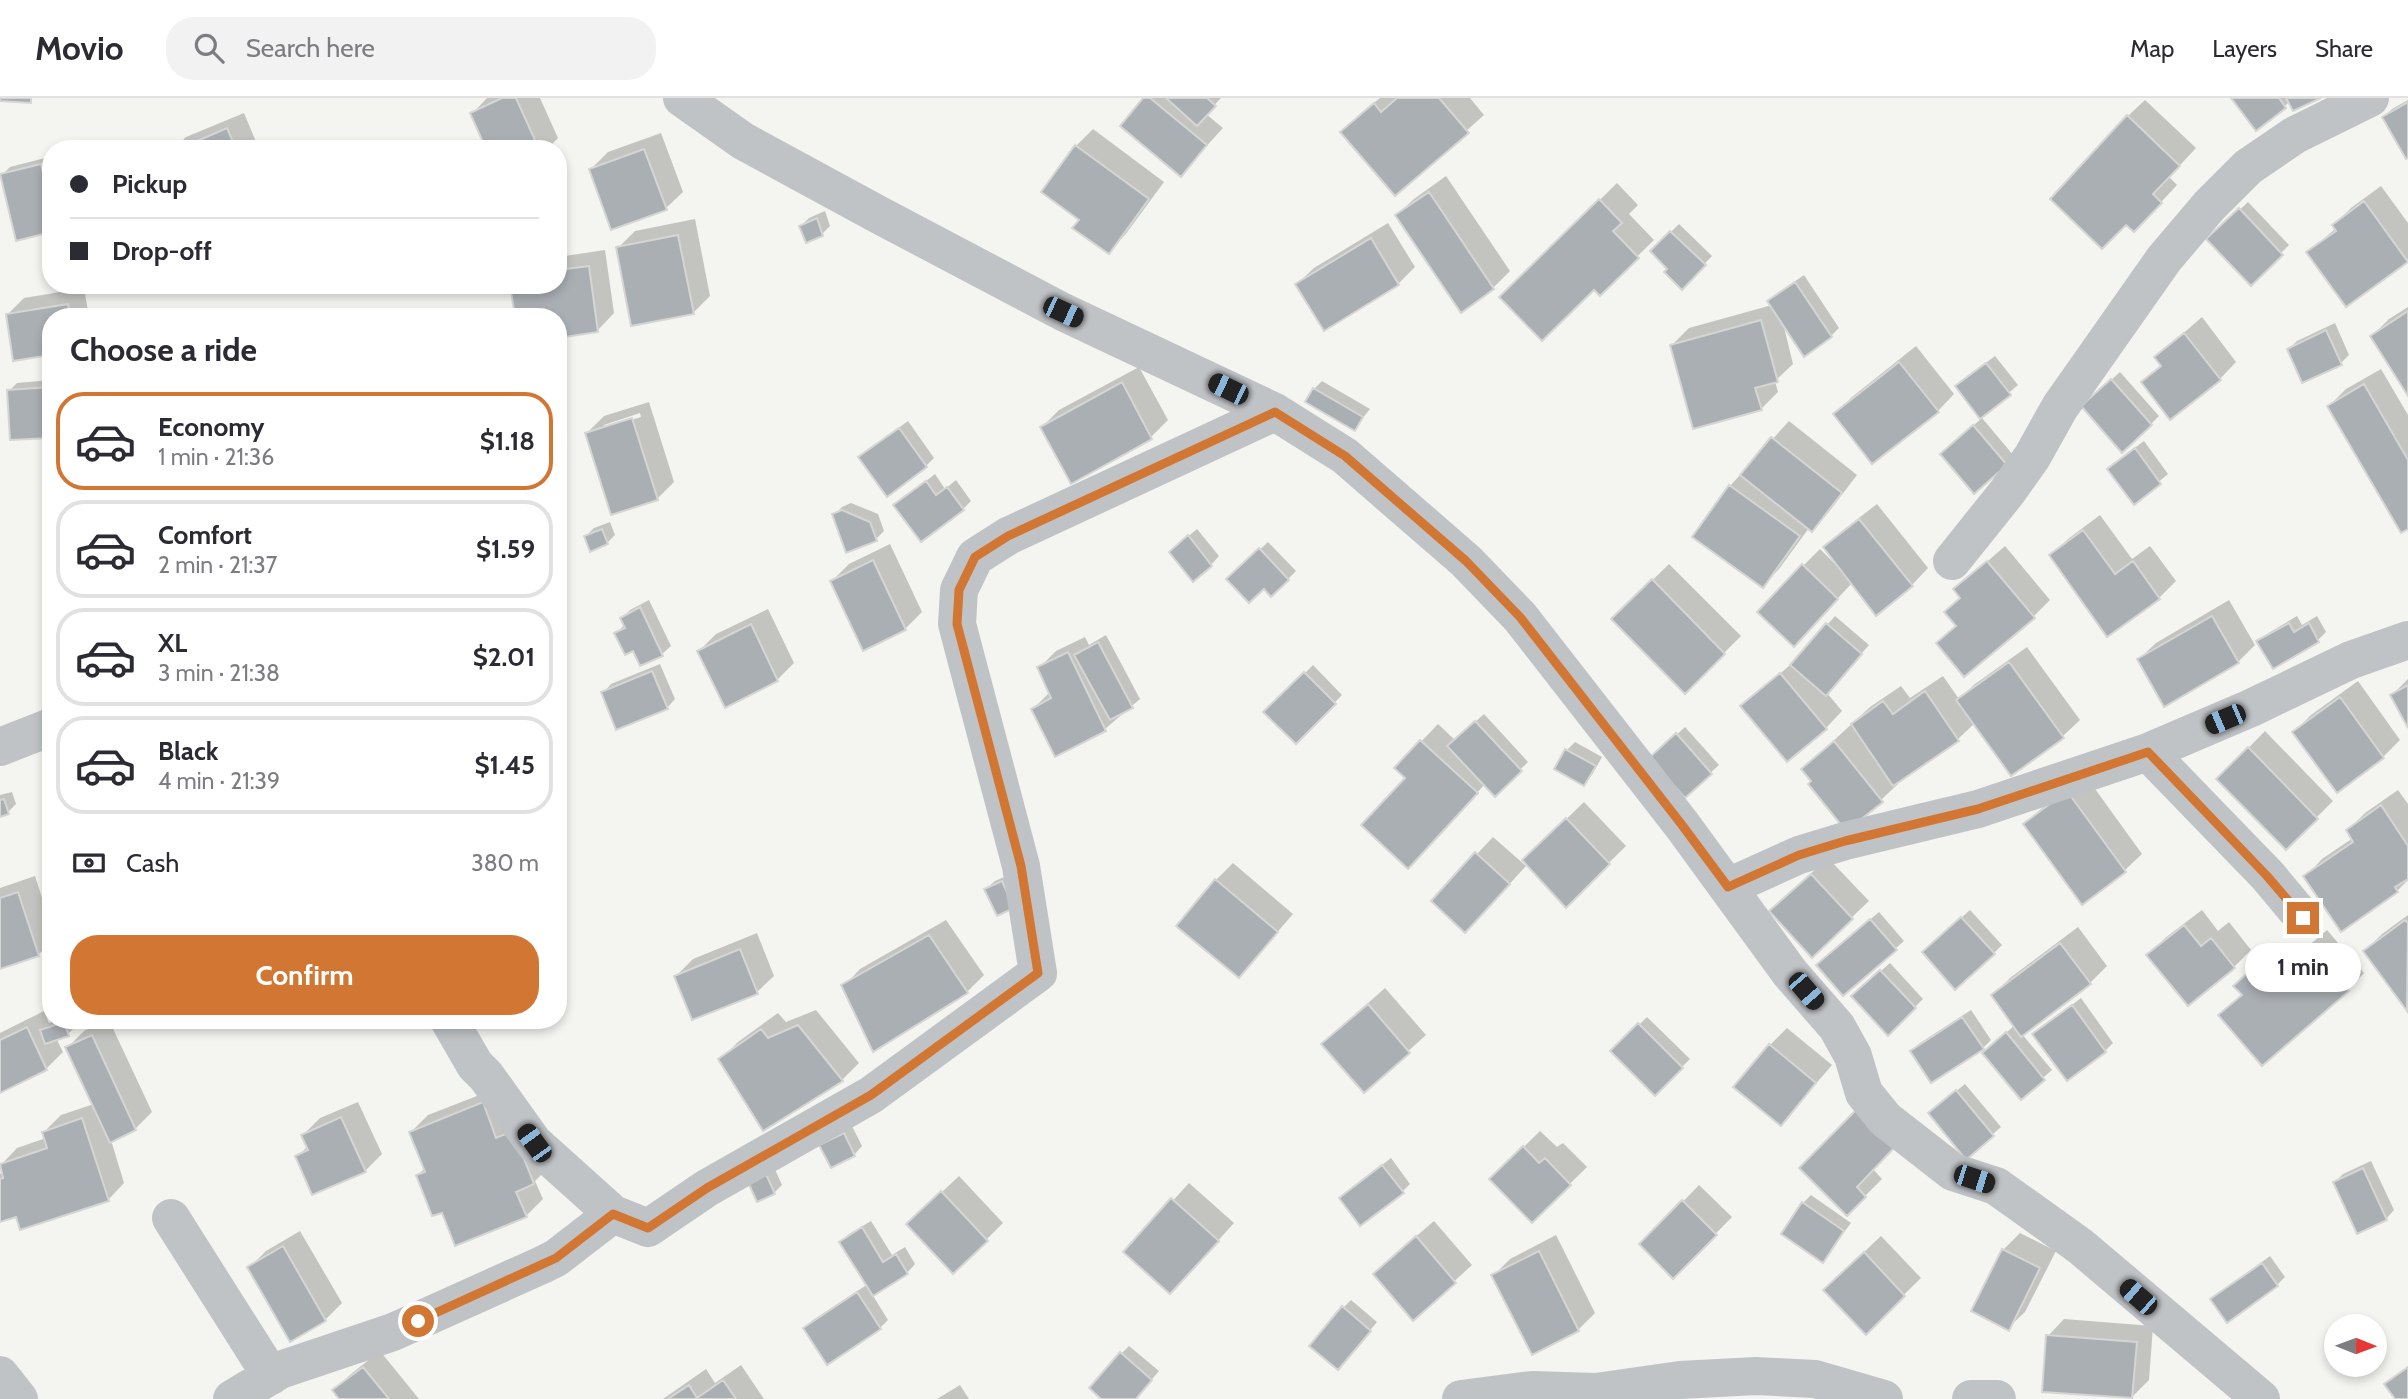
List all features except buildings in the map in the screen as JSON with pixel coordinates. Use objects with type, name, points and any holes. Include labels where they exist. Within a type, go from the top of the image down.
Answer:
[{"type":"street","points":[[682,98],[743,141],[893,223],[1063,312],[1275,412],[1345,456],[1466,561],[1520,617],[1682,825],[1790,973],[1837,1027],[1853,1056],[1864,1093],[1885,1119],[1953,1172],[1996,1186],[2080,1246],[2261,1399]]},
{"type":"street","points":[[1952,561],[2024,468],[2060,407],[2164,259],[2209,206],[2248,167],[2295,135],[2370,98]]},
{"type":"street","points":[[454,1029],[475,1065],[486,1076],[534,1143],[613,1214],[648,1228],[707,1188],[871,1095],[1038,973],[1021,866],[957,624],[959,590],[975,557],[1008,536],[1275,412]]},
{"type":"street","points":[[1728,887],[1799,855],[1845,841],[1978,809],[2148,752],[2251,708],[2351,660],[2408,640]]},
{"type":"street","points":[[0,747],[42,731]]},
{"type":"street","points":[[2148,752],[2267,876],[2303,918]]},
{"type":"street","points":[[232,1399],[280,1370],[393,1332],[542,1265],[556,1258],[613,1214]]},
{"type":"street","points":[[171,1218],[271,1376]]},
{"type":"street","points":[[0,1375],[19,1399]]},
{"type":"street","points":[[1461,1399],[1532,1390],[1596,1392],[1680,1380],[1756,1376],[1815,1379],[1884,1399]]},
{"type":"street","points":[[1971,1399],[1997,1399]]},
{"type":"route","points":[[418,1321],[556,1258],[613,1214],[648,1228],[707,1188],[871,1095],[1038,973],[1021,866],[957,624],[959,590],[975,557],[1008,536],[1275,412],[1345,456],[1466,561],[1520,617],[1728,887],[1799,855],[1845,841],[1978,809],[2148,752],[2267,876],[2303,918]]}]
